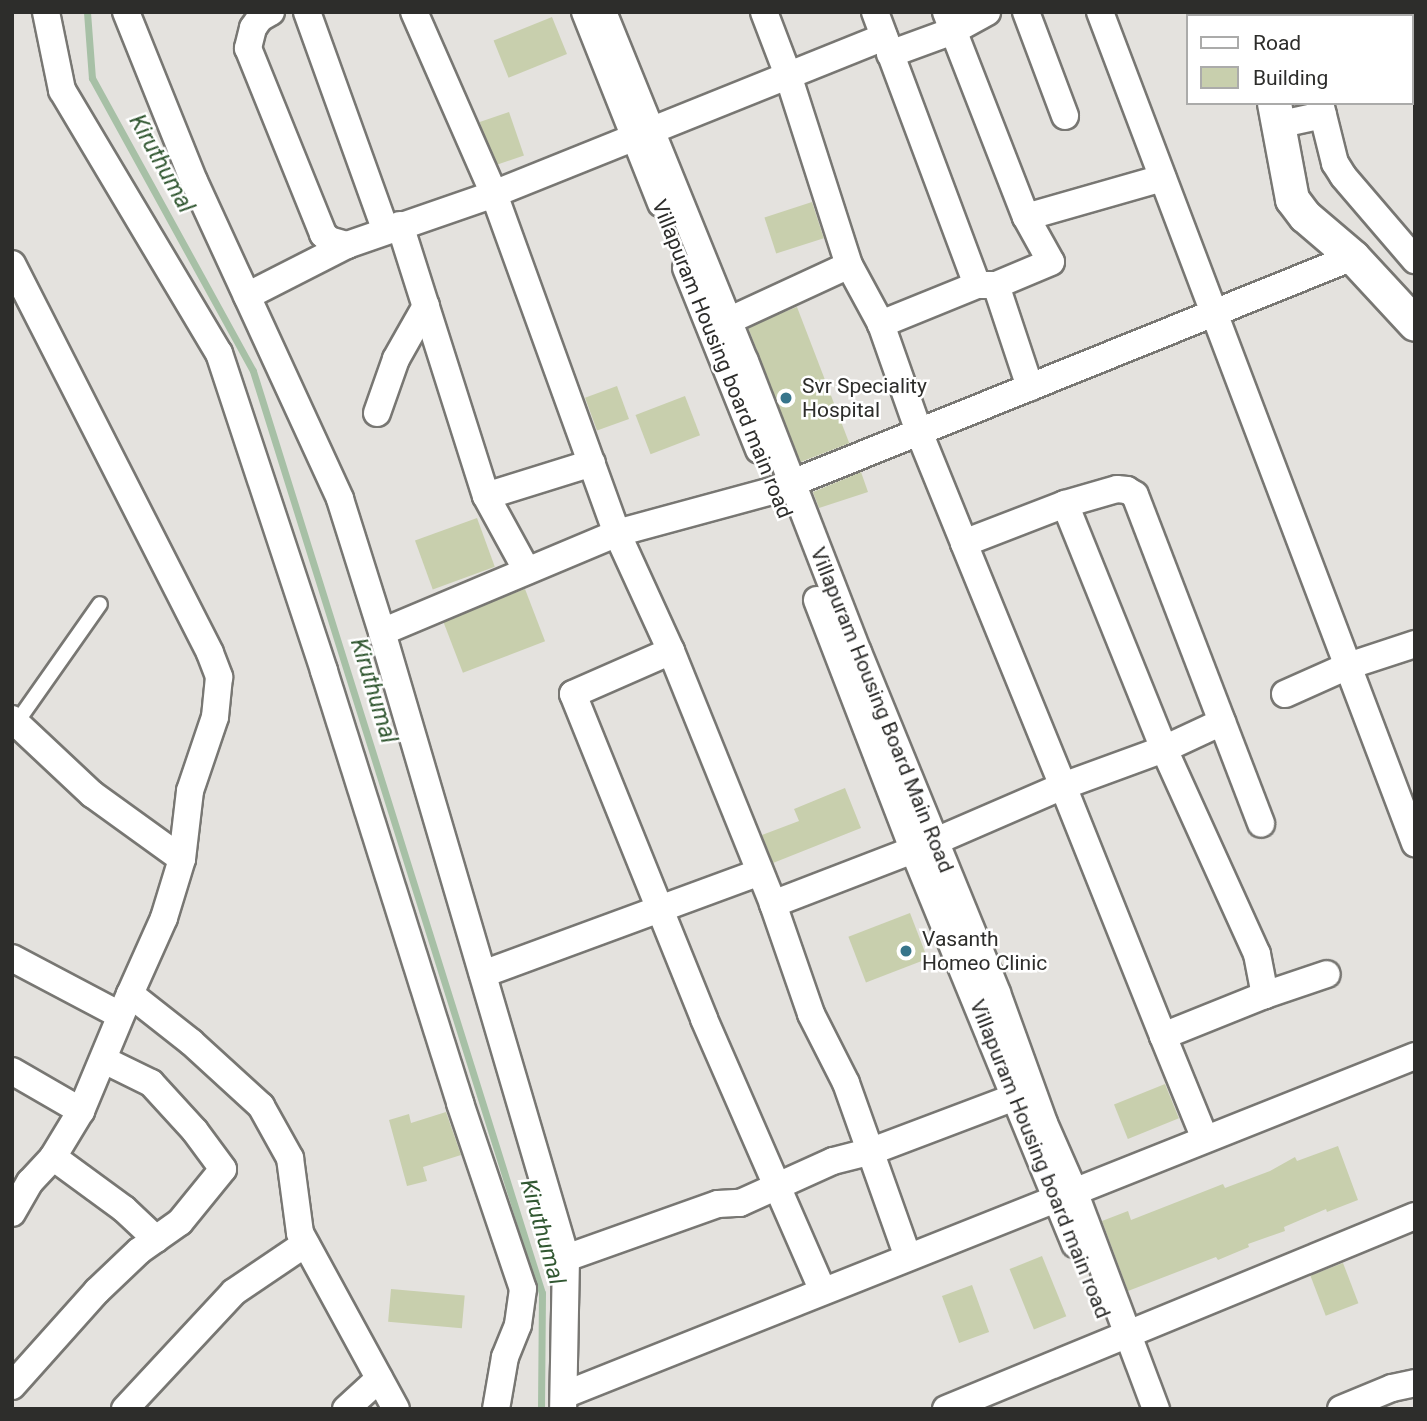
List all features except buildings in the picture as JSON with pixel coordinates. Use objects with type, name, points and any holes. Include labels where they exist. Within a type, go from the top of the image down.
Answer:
[{"type":"street","points":[[46,12],[62,90],[219,353],[324,671],[460,1102],[523,1289],[518,1325],[505,1357],[496,1409]]},
{"type":"street","points":[[126,12],[194,181],[340,499],[382,632],[566,1258],[564,1402],[823,1291],[1415,1056]]},
{"type":"street","points":[[271,12],[260,18],[253,28],[248,48],[324,234],[329,240],[348,245]]},
{"type":"street","points":[[307,12],[426,306],[486,496],[527,570]]},
{"type":"street","points":[[414,12],[494,194],[617,533],[671,651],[773,904],[811,1014],[846,1083],[908,1257]]},
{"type":"street","name":"Villapuram Housing board main road","points":[[585,12],[643,133],[925,845],[1015,1097],[1065,1194]]},
{"type":"street","name":"Villapuram Housing Board Main Road","points":[[603,12],[643,133],[728,321],[783,487]]},
{"type":"street","points":[[764,12],[789,75],[849,265],[881,324],[919,432],[1205,1139]]},
{"type":"street","points":[[875,12],[1030,387]]},
{"type":"street","points":[[247,296],[348,245],[393,227],[494,194],[789,75],[987,12]]},
{"type":"street","points":[[1026,12],[1065,116]]},
{"type":"street","points":[[1100,12],[1415,843]]},
{"type":"street","points":[[881,324],[1051,262],[1026,217],[949,22]]},
{"type":"street","points":[[1300,114],[1292,199],[1305,216],[1353,257],[1415,324]]},
{"type":"street","points":[[1300,114],[1343,176],[1415,260]]},
{"type":"street","points":[[1026,217],[1163,178]]},
{"type":"street","points":[[382,632],[617,533],[783,487],[1353,257]]},
{"type":"street","points":[[12,264],[210,653],[219,677],[215,717],[190,792],[182,859],[164,918],[81,1111],[53,1157],[21,1177],[12,1213]]},
{"type":"street","points":[[728,321],[849,265]]},
{"type":"street","points":[[377,413],[396,359],[426,306]]},
{"type":"street","points":[[486,496],[592,463]]},
{"type":"street","points":[[964,543],[1065,504],[1116,489],[1128,490],[1135,495],[1262,824]]},
{"type":"street","points":[[1065,504],[1164,749],[1257,954],[1265,995]]},
{"type":"street","points":[[1285,694],[1348,666],[1415,644]]},
{"type":"street","points":[[671,651],[573,694],[659,908],[823,1291]]},
{"type":"street","points":[[14,721],[93,794],[182,859]]},
{"type":"street","points":[[773,904],[925,845],[1063,786],[1164,749],[1222,722]]},
{"type":"street","name":"Villapuram Housing Board Main Road","points":[[925,845],[997,993],[1044,1123],[1065,1194],[1120,1336],[1156,1409]]},
{"type":"street","points":[[483,974],[760,872]]},
{"type":"street","points":[[12,958],[125,1004],[191,1042],[261,1106],[290,1158],[300,1233],[396,1409]]},
{"type":"street","points":[[1163,1036],[1265,995],[1327,974]]},
{"type":"street","points":[[12,1386],[97,1291],[156,1239],[180,1222],[223,1169],[195,1131],[151,1083],[104,1060]]},
{"type":"street","points":[[12,1071],[81,1111]]},
{"type":"street","points":[[566,1258],[718,1204],[740,1203],[834,1161],[872,1151],[1015,1097]]},
{"type":"street","points":[[53,1157],[124,1209],[156,1239]]},
{"type":"street","points":[[946,1409],[1415,1216]]},
{"type":"street","points":[[125,1409],[234,1292],[305,1244]]},
{"type":"street","name":"Villapuram Housing board main road","points":[[1120,1336],[1138,1409]]},
{"type":"street","points":[[346,1409],[379,1379]]},
{"type":"street","points":[[1341,1409],[1392,1388],[1415,1383]]},
{"type":"lane","points":[[14,721],[100,604]]},
{"type":"waterway","name":"Kiruthumal","points":[[87,12],[92,78],[253,371],[542,1293],[541,1409]]},
{"type":"place","name":"Svr Speciality Hospital","points":[[786,398]]},
{"type":"place","name":"Vasanth Homeo Clinic","points":[[906,951]]}]
